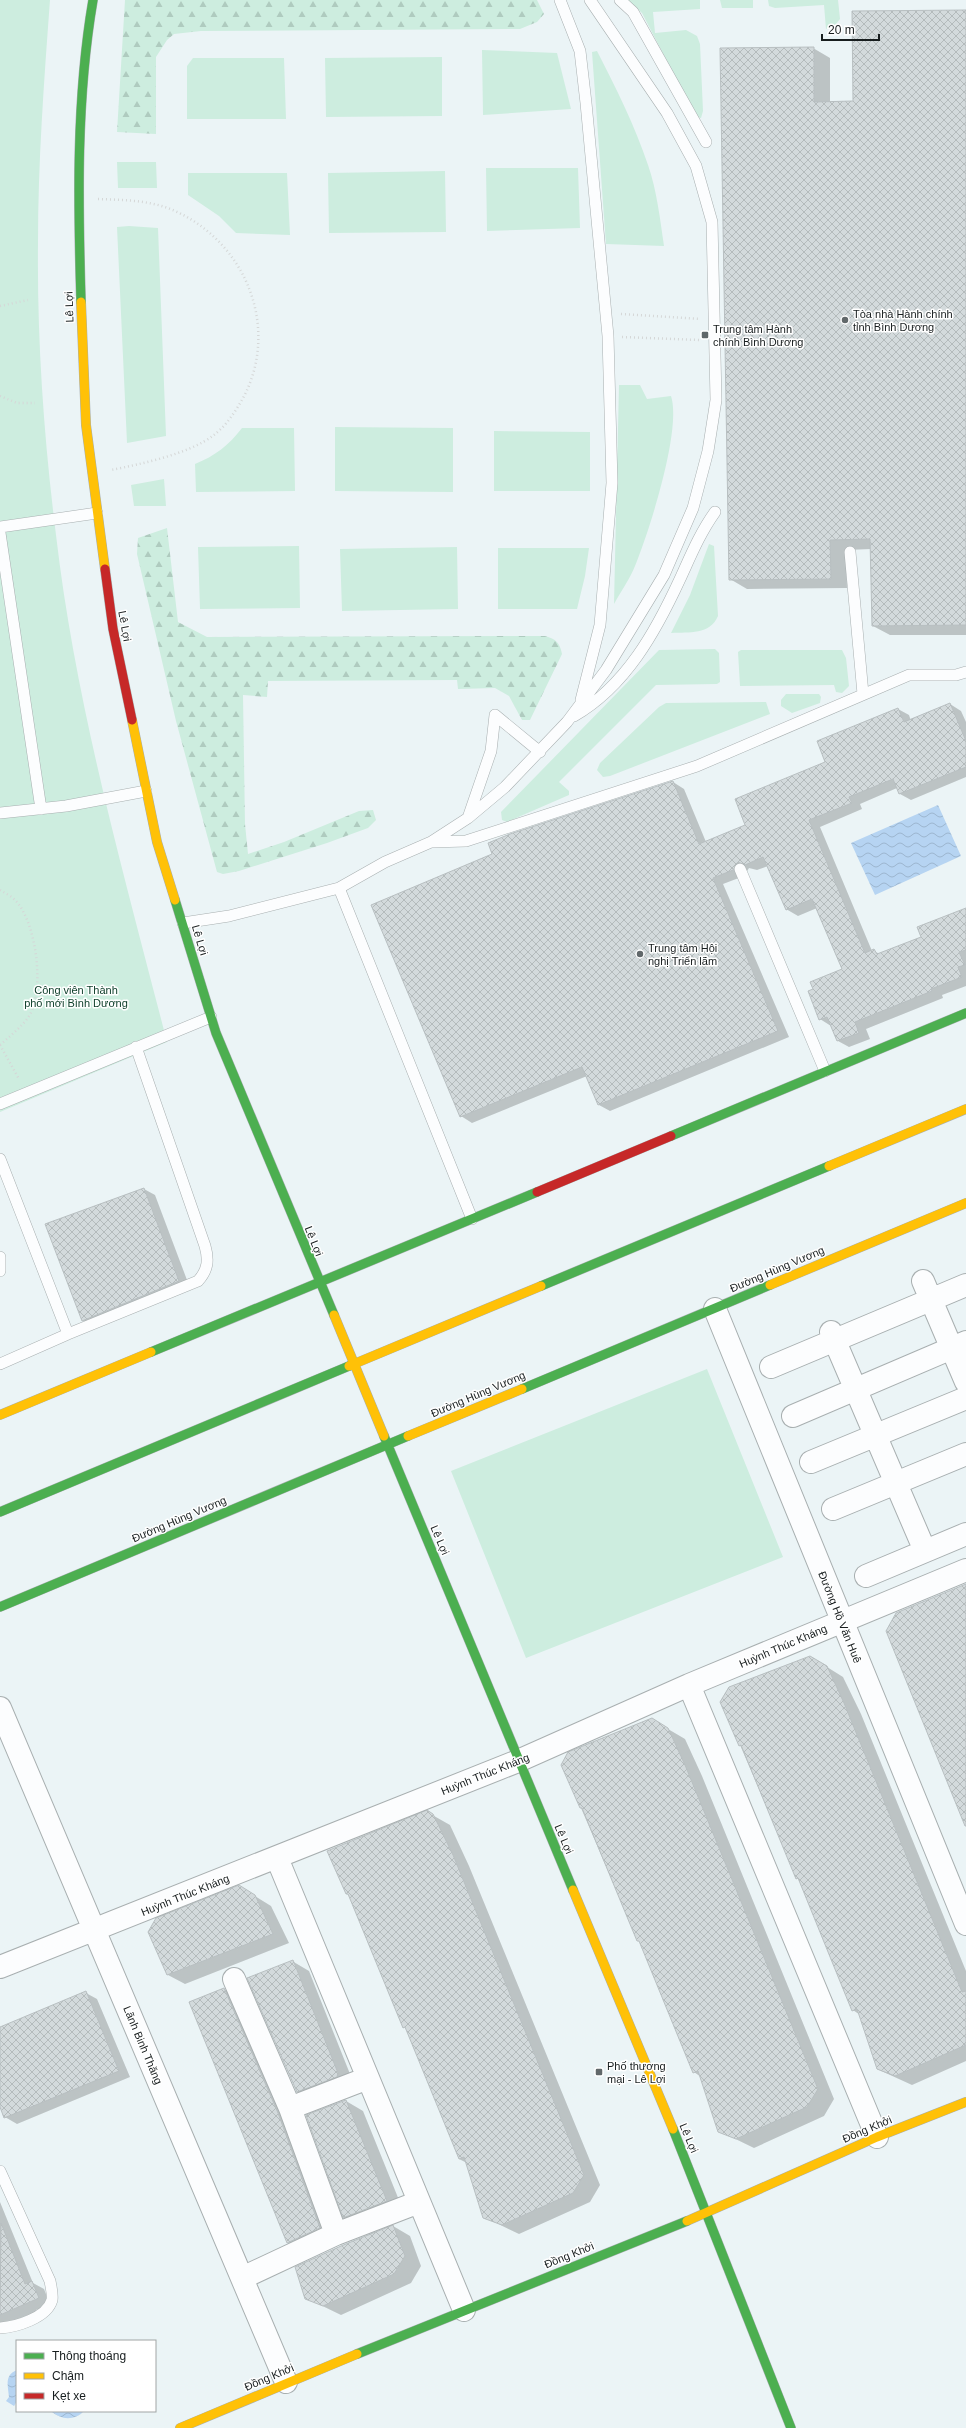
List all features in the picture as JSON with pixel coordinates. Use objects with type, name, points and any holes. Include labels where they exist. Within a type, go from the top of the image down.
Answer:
[{"type":"main road","name":"Lê Lợi","points":[[93,0],[86,42],[78,198],[86,425],[113,629],[157,842],[183,923],[210,1017],[318,1283],[354,1365],[707,2212],[791,2428]]},
{"type":"main road","points":[[0,1416],[966,1013]]},
{"type":"main road","points":[[0,1512],[966,1109]]},
{"type":"main road","name":"Đường Hùng Vương","points":[[0,1607],[966,1204]]},
{"type":"main road","name":"Đồng Khởi","points":[[180,2428],[286,2382],[729,2204],[877,2137],[966,2102]]},
{"type":"street","points":[[771,1367],[927,1290],[966,1285]]},
{"type":"street","points":[[927,1290],[959,1345],[966,1382]]},
{"type":"street","name":"Đường Hồ Văn Huê","points":[[715,1309],[966,1924]]},
{"type":"street","points":[[833,1336],[925,1551]]},
{"type":"street","points":[[792,1416],[959,1345]]},
{"type":"street","points":[[811,1462],[966,1398]]},
{"type":"street","points":[[833,1509],[966,1454]]},
{"type":"street","points":[[866,1576],[966,1534]]},
{"type":"street","name":"Huỳnh Thúc Kháng","points":[[0,1967],[95,1931],[518,1761],[690,1685],[966,1570]]},
{"type":"street","points":[[690,1685],[877,2137]]},
{"type":"street","name":"Lãnh Binh Thăng","points":[[0,1708],[286,2382]]},
{"type":"street","points":[[277,1858],[464,2310]]},
{"type":"street","points":[[234,1979],[290,2108],[336,2234]]},
{"type":"street","points":[[290,2108],[368,2078]]},
{"type":"street","points":[[242,2278],[336,2234],[419,2202]]},
{"type":"lane","points":[[560,0],[580,51],[608,336],[612,483],[609,537],[600,625],[579,706]]},
{"type":"lane","points":[[183,923],[229,916],[339,888],[386,862],[432,842],[468,818],[505,787],[540,752],[570,718],[606,670],[664,575],[693,508],[708,452],[716,400],[712,222],[696,166],[667,113],[611,27],[590,0]]},
{"type":"lane","points":[[620,0],[633,12],[706,142]]},
{"type":"lane","points":[[570,718],[587,708],[623,675],[649,640],[680,580],[700,533],[715,512]]},
{"type":"lane","points":[[0,527],[97,513]]},
{"type":"lane","points":[[0,533],[41,809]]},
{"type":"lane","points":[[850,552],[863,694]]},
{"type":"lane","points":[[432,842],[466,842],[697,766],[909,675],[956,675],[966,672]]},
{"type":"lane","points":[[468,818],[491,751],[495,715],[540,752]]},
{"type":"lane","points":[[0,813],[41,809],[146,791]]},
{"type":"lane","points":[[740,869],[825,1072]]},
{"type":"lane","points":[[339,888],[472,1219]]},
{"type":"lane","points":[[0,1104],[210,1017]]},
{"type":"lane","points":[[0,1364],[68,1334],[198,1281],[205,1273],[208,1257],[205,1246],[136,1047]]},
{"type":"lane","points":[[0,1160],[68,1334]]},
{"type":"lane","points":[[0,1257],[0,1271]]},
{"type":"lane","points":[[0,2171],[50,2281],[52,2292],[52,2301],[47,2309],[39,2315],[12,2327],[0,2328]]},
{"type":"path","points":[[78,198],[150,202],[175,210],[210,232],[237,263],[252,292],[259,320],[258,349],[250,384],[238,407],[214,435],[193,447],[133,466],[96,472],[92,470]]},
{"type":"path","points":[[0,306],[28,300]]},
{"type":"path","points":[[606,313],[714,320]]},
{"type":"path","points":[[608,336],[715,341]]},
{"type":"path","points":[[0,396],[17,403],[35,403]]},
{"type":"path","points":[[0,890],[16,901],[27,921],[35,947],[38,988],[28,1019],[0,1045],[22,1085]]},
{"type":"green space","name":"Công viên Thành phố mới Bình Dương","points":[[0,0],[50,0],[40,152],[38,280],[42,390],[56,535],[76,663],[89,727],[118,854],[167,1042],[0,1112]]},
{"type":"green space","points":[[125,0],[537,0],[544,14],[537,22],[520,29],[201,31],[174,34],[167,40],[156,57],[156,134],[117,132]]},
{"type":"green space","points":[[628,0],[700,0],[700,9],[653,12],[655,33],[686,30],[697,36],[700,44],[703,111],[701,118],[696,117],[642,13]]},
{"type":"green space","points":[[720,0],[753,0],[753,8],[722,8]]},
{"type":"green space","points":[[768,0],[838,0],[840,19],[835,25],[826,29],[824,5],[775,8],[769,6]]},
{"type":"green space","points":[[482,50],[557,53],[571,109],[483,115]]},
{"type":"green space","points":[[597,51],[618,93],[643,150],[656,195],[664,246],[606,244],[592,52]]},
{"type":"green space","points":[[442,57],[442,116],[326,117],[325,58]]},
{"type":"green space","points":[[193,58],[284,58],[286,119],[187,119],[187,66]]},
{"type":"green space","points":[[117,162],[156,162],[157,188],[118,188]]},
{"type":"green space","points":[[486,168],[578,168],[580,228],[487,231]]},
{"type":"green space","points":[[445,171],[446,232],[329,233],[328,173]]},
{"type":"green space","points":[[188,173],[287,173],[290,235],[236,233],[219,216],[188,195]]},
{"type":"green space","points":[[129,226],[158,228],[166,436],[127,443],[117,227]]},
{"type":"green space","points":[[619,385],[640,385],[647,399],[671,396],[673,411],[672,432],[668,455],[648,530],[635,566],[614,604]]},
{"type":"green space","points":[[335,427],[453,428],[453,492],[335,491]]},
{"type":"green space","points":[[242,428],[294,428],[295,491],[196,492],[195,464],[221,449],[232,440]]},
{"type":"green space","points":[[494,431],[590,432],[590,491],[494,491]]},
{"type":"green space","points":[[164,479],[166,506],[134,506],[131,485]]},
{"type":"green space","points":[[167,528],[178,622],[207,637],[545,636],[557,642],[562,654],[530,720],[522,720],[509,696],[495,688],[458,689],[457,680],[268,681],[267,697],[243,695],[245,824],[248,854],[284,842],[359,811],[373,810],[376,820],[368,828],[327,843],[239,871],[223,874],[217,872],[176,721],[137,554],[138,538]]},
{"type":"green space","points":[[709,544],[714,546],[718,616],[710,627],[692,632],[671,633],[690,595]]},
{"type":"green space","points":[[299,546],[300,608],[200,609],[198,547]]},
{"type":"green space","points":[[457,547],[458,609],[342,611],[340,549]]},
{"type":"green space","points":[[498,548],[589,548],[585,576],[577,609],[498,609]]},
{"type":"green space","points":[[715,649],[719,653],[720,682],[717,684],[656,685],[559,782],[569,791],[569,795],[507,822],[502,820],[501,812],[659,650]]},
{"type":"green space","points":[[741,650],[842,650],[846,658],[849,686],[842,693],[836,692],[834,685],[740,686],[738,652]]},
{"type":"green space","points":[[786,694],[819,694],[821,697],[820,703],[792,713],[781,706],[781,700]]},
{"type":"green space","points":[[766,702],[770,714],[610,776],[603,777],[597,770],[600,763],[659,707],[666,703]]},
{"type":"green space","points":[[707,1369],[783,1557],[526,1658],[451,1471]]},
{"type":"water","points":[[938,805],[961,856],[875,895],[851,843]]},
{"type":"water","points":[[16,2370],[16,2403],[14,2406],[6,2401],[9,2397],[8,2378]]},
{"type":"water","points":[[52,2412],[83,2412],[72,2418],[63,2418]]},
{"type":"building","name":"Tòa nhà Hành chính tỉnh Bình Dương","points":[[966,10],[966,625],[872,626],[870,539],[830,540],[831,579],[729,580],[720,48],[814,47],[814,102],[853,101],[852,11]]},
{"type":"building","points":[[950,703],[966,741],[966,767],[899,794],[893,779],[849,797],[852,803],[809,820],[865,953],[874,949],[877,954],[921,937],[917,927],[966,908],[966,950],[959,952],[965,965],[958,967],[962,977],[931,989],[932,991],[855,1022],[859,1033],[837,1041],[827,1017],[819,1020],[808,991],[813,989],[810,982],[842,969],[812,899],[786,910],[763,857],[745,865],[738,862],[733,870],[713,878],[778,1031],[598,1105],[582,1067],[460,1117],[371,905],[492,854],[488,843],[510,834],[673,781],[699,844],[745,825],[735,799],[825,762],[817,741],[898,708],[904,722]]},
{"type":"building","points":[[144,1188],[179,1281],[82,1321],[45,1224]]},
{"type":"building","points":[[966,1584],[965,1826],[886,1631],[896,1613]]},
{"type":"building","points":[[810,1656],[827,1666],[844,1703],[962,1992],[966,1991],[966,2045],[895,2076],[877,2069],[857,2009],[852,2011],[798,1878],[796,1879],[741,1745],[739,1746],[720,1702],[729,1687]]},
{"type":"building","points":[[652,1718],[668,1728],[685,1765],[818,2089],[807,2107],[736,2139],[718,2132],[698,2071],[693,2073],[582,1808],[580,1808],[561,1765],[568,1752]]},
{"type":"building","points":[[427,1810],[433,1814],[453,1855],[584,2175],[573,2193],[502,2225],[483,2218],[464,2157],[459,2159],[348,1894],[346,1894],[327,1851]]},
{"type":"building","points":[[239,1885],[255,1895],[273,1934],[167,1975],[148,1932],[156,1918]]},
{"type":"building","points":[[293,1960],[338,2073],[337,2077],[297,2092],[247,1978]]},
{"type":"building","points":[[224,1988],[278,2113],[320,2228],[287,2243],[189,2002]]},
{"type":"building","points":[[86,1991],[119,2071],[4,2118],[0,2107],[0,2027]]},
{"type":"building","points":[[346,2100],[387,2201],[343,2218],[306,2115]]},
{"type":"building","points":[[1,2223],[25,2284],[32,2281],[39,2298],[0,2315]]},
{"type":"building","points":[[393,2225],[405,2256],[394,2274],[323,2306],[305,2299],[295,2267]]},
{"type":"traffic: fast","points":[[81,302],[79,227],[81,113],[87,37],[93,0]]},
{"type":"traffic: fast","points":[[175,900],[216,1033],[334,1315]]},
{"type":"traffic: fast","points":[[671,1136],[966,1013]]},
{"type":"traffic: fast","points":[[541,1286],[829,1166]]},
{"type":"traffic: fast","points":[[151,1352],[537,1192]]},
{"type":"traffic: fast","points":[[522,1389],[770,1285]]},
{"type":"traffic: fast","points":[[0,1512],[349,1366]]},
{"type":"traffic: fast","points":[[384,1436],[573,1890]]},
{"type":"traffic: fast","points":[[0,1607],[408,1436]]},
{"type":"traffic: fast","points":[[673,2129],[791,2428]]},
{"type":"traffic: fast","points":[[357,2354],[687,2221]]},
{"type":"traffic: slow","points":[[81,302],[86,425],[105,569]]},
{"type":"traffic: slow","points":[[132,720],[157,842],[175,900]]},
{"type":"traffic: slow","points":[[829,1166],[966,1109]]},
{"type":"traffic: slow","points":[[770,1285],[966,1203]]},
{"type":"traffic: slow","points":[[349,1366],[541,1286]]},
{"type":"traffic: slow","points":[[334,1315],[384,1436]]},
{"type":"traffic: slow","points":[[0,1415],[151,1352]]},
{"type":"traffic: slow","points":[[408,1436],[522,1389]]},
{"type":"traffic: slow","points":[[573,1890],[673,2129]]},
{"type":"traffic: slow","points":[[687,2221],[877,2137],[966,2102]]},
{"type":"traffic: slow","points":[[180,2428],[357,2354]]},
{"type":"traffic: jam","points":[[105,569],[113,629],[132,720]]},
{"type":"traffic: jam","points":[[537,1192],[671,1136]]},
{"type":"place","name":"Tòa nhà Hành chính tỉnh Bình Dương","points":[[845,320]]},
{"type":"place","name":"Trung tâm Hành chính Bình Dương","points":[[705,335]]},
{"type":"place","name":"Trung tâm Hội nghị Triển lãm","points":[[640,954]]},
{"type":"place","name":"Phố thương mại - Lê Lợi","points":[[599,2072]]}]
